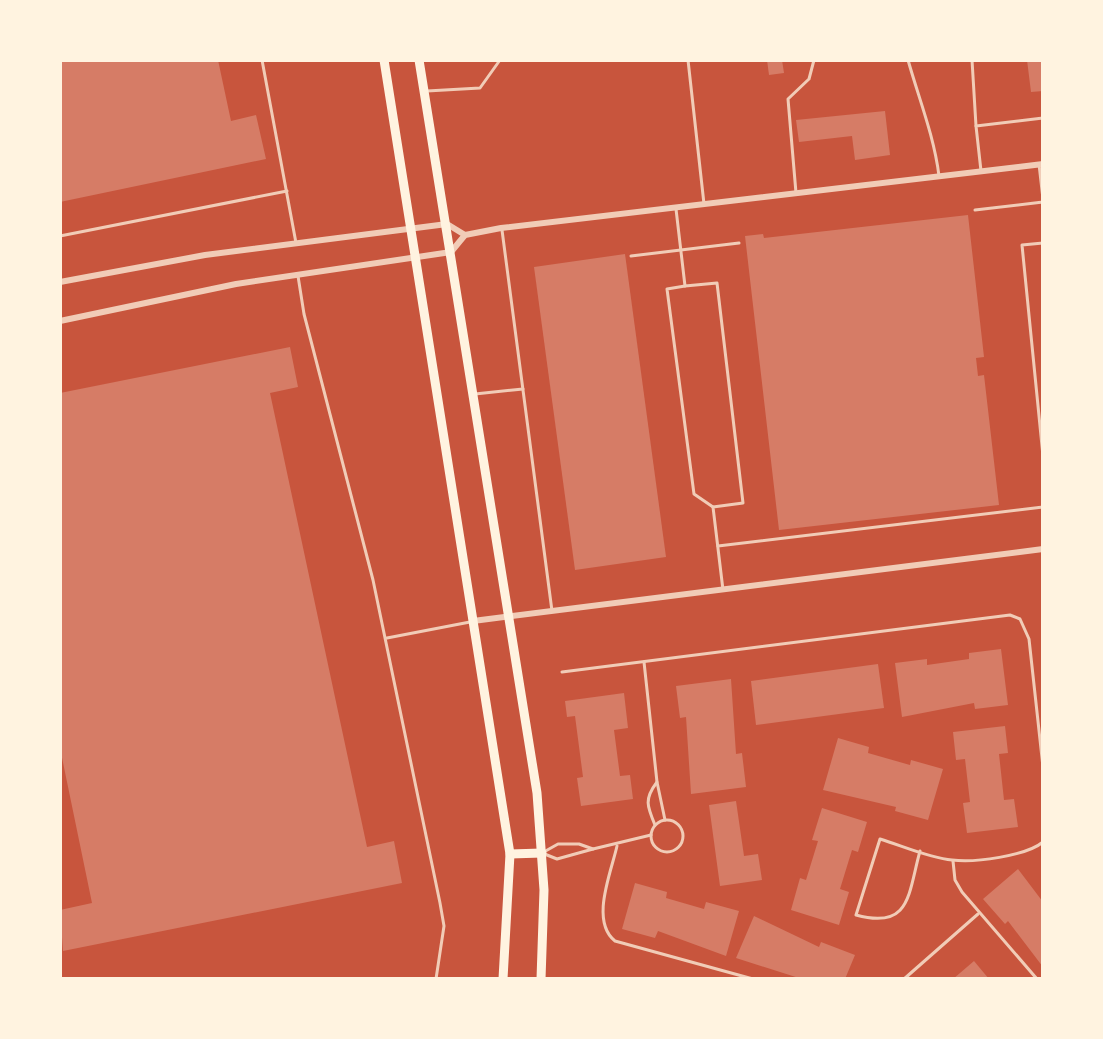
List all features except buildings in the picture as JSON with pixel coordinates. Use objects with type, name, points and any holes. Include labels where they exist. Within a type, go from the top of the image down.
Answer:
[{"type":"main road","points":[[384,60],[510,854],[503,979]]},
{"type":"main road","points":[[419,60],[537,793],[542,853],[541,979]]},
{"type":"main road","points":[[510,854],[542,853]]},
{"type":"street","points":[[60,321],[236,284],[451,252],[465,235],[501,228],[1041,164]]},
{"type":"street","points":[[60,282],[191,257],[447,224],[465,235]]},
{"type":"street","points":[[473,621],[1043,549]]},
{"type":"lane","points":[[262,60],[296,243]]},
{"type":"lane","points":[[423,91],[480,88],[500,60]]},
{"type":"lane","points":[[688,60],[704,204]]},
{"type":"lane","points":[[796,193],[788,99],[809,79],[814,60]]},
{"type":"lane","points":[[908,60],[923,117],[935,140],[939,176]]},
{"type":"lane","points":[[972,60],[981,171]]},
{"type":"lane","points":[[976,126],[1043,118]]},
{"type":"lane","points":[[975,210],[1043,200],[1041,164]]},
{"type":"lane","points":[[60,236],[287,191]]},
{"type":"lane","points":[[675,207],[685,286]]},
{"type":"lane","points":[[501,228],[552,611]]},
{"type":"lane","points":[[631,256],[739,243]]},
{"type":"lane","points":[[1043,243],[1022,245],[1043,456]]},
{"type":"lane","points":[[298,275],[304,314],[385,638],[444,926],[436,979]]},
{"type":"lane","points":[[717,283],[743,503],[713,507],[694,494],[667,289],[717,283]]},
{"type":"lane","points":[[475,394],[523,389]]},
{"type":"lane","points":[[713,507],[723,590]]},
{"type":"lane","points":[[718,546],[1043,507]]},
{"type":"lane","points":[[562,672],[1010,615],[1020,619],[1029,639],[1043,767]]},
{"type":"lane","points":[[385,638],[473,621]]},
{"type":"lane","points":[[644,662],[657,782],[665,820]]},
{"type":"lane","points":[[656,825],[646,805],[648,793],[657,782]]},
{"type":"lane","points":[[542,853],[557,859],[617,846],[651,835],[656,825],[665,820]]},
{"type":"lane","points":[[651,835],[661,850],[679,846],[683,836],[680,826],[665,820]]},
{"type":"lane","points":[[920,851],[905,906],[897,916],[877,921],[856,915],[880,839],[952,860],[1016,854],[1034,849],[1043,842]]},
{"type":"lane","points":[[542,853],[558,844],[579,844],[593,849]]},
{"type":"lane","points":[[617,846],[602,918],[607,934],[615,941],[753,979]]},
{"type":"lane","points":[[952,860],[955,880],[978,914],[1037,979]]},
{"type":"lane","points":[[904,979],[978,914]]}]
